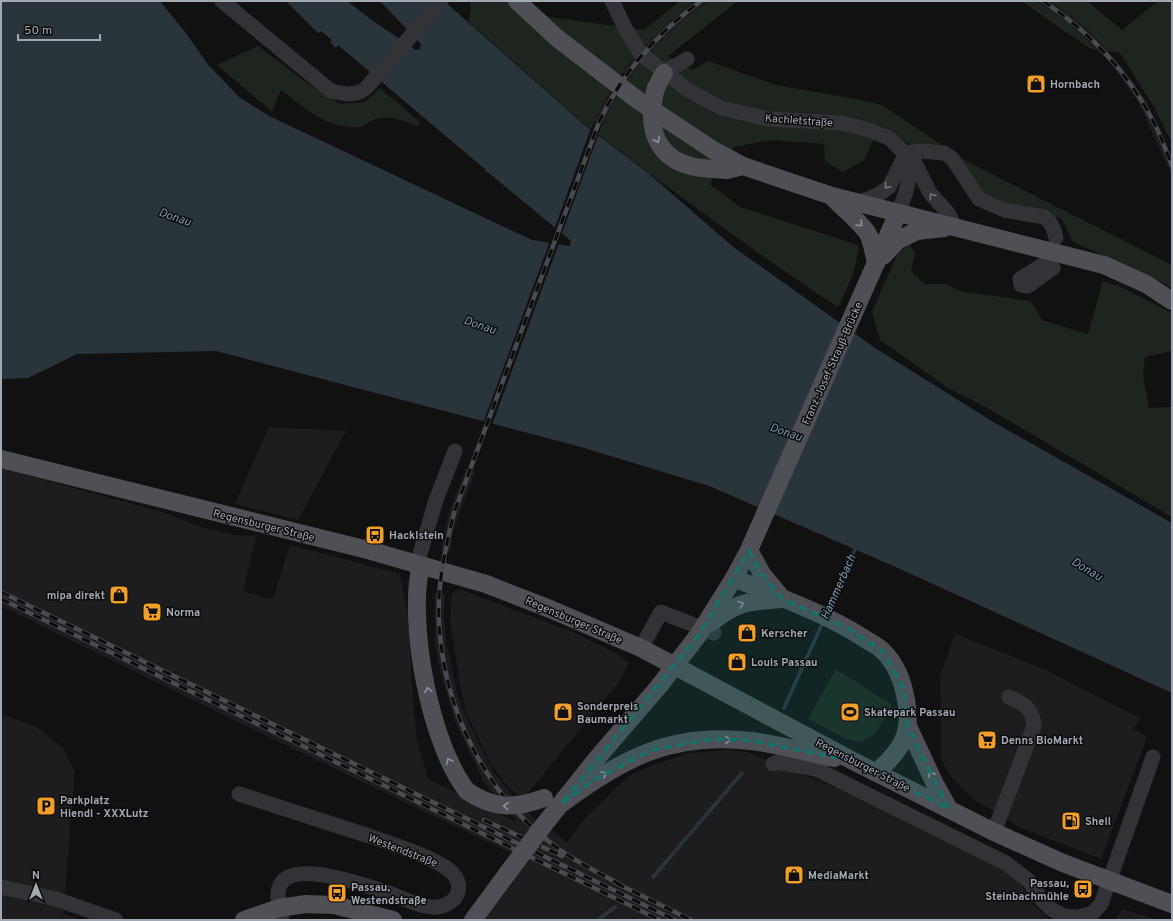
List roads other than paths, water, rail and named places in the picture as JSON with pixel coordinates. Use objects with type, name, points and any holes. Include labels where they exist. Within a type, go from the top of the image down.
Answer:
[{"type":"main road","points":[[517,1],[557,38],[639,101],[713,150],[743,166],[857,203],[1104,265],[1146,284],[1172,301]]},
{"type":"main road","points":[[660,81],[652,104],[652,127],[655,138],[661,148],[672,158],[690,167],[727,170],[743,166]]},
{"type":"main road","points":[[832,196],[860,223],[869,235],[876,264]]},
{"type":"main road","name":"Franz-Josef-Strauß-Brücke","points":[[707,634],[749,550],[898,213]]},
{"type":"main road","points":[[876,264],[898,240],[917,232],[955,227]]},
{"type":"main road","name":"Regensburger Straße","points":[[1,459],[419,564],[486,584],[543,606],[641,648],[876,773],[949,808],[994,832],[1063,864],[1172,904]]},
{"type":"main road","points":[[749,550],[762,574],[783,600]]},
{"type":"main road","points":[[419,564],[417,599],[418,637],[436,728],[445,753],[454,771],[467,791],[489,803],[503,806],[552,801],[652,750],[681,743],[714,739],[752,741],[853,761]]},
{"type":"main road","points":[[734,578],[846,627],[883,651],[898,672],[904,688],[908,705],[908,726],[896,754],[876,773]]},
{"type":"main road","points":[[473,920],[543,826],[552,801],[598,757],[660,685],[707,634],[726,610],[749,601],[783,600]]},
{"type":"main road","points":[[908,726],[934,782],[949,808]]},
{"type":"main road","points":[[244,920],[281,914],[306,904],[334,905],[393,920]]},
{"type":"street","points":[[222,1],[332,91],[347,94],[361,93],[367,88],[441,1]]},
{"type":"street","name":"Kachletstraße","points":[[612,1],[625,28],[660,81],[688,90],[721,108],[768,119],[841,123],[869,130],[889,138],[915,163],[930,193],[948,213],[955,227]]},
{"type":"street","points":[[660,81],[687,59]]},
{"type":"street","points":[[905,155],[922,151],[944,153],[952,158],[979,199],[1004,210],[1044,217],[1049,221],[1054,229],[1056,238]]},
{"type":"street","points":[[857,203],[878,195],[889,187],[905,155]]},
{"type":"street","points":[[898,213],[906,193],[909,177],[905,155]]},
{"type":"street","points":[[419,564],[436,500],[455,451]]},
{"type":"street","points":[[641,648],[661,612],[707,634]]},
{"type":"street","points":[[994,832],[1034,726],[1031,711],[1025,704],[1009,698]]},
{"type":"street","points":[[775,763],[816,770],[902,815],[1006,863],[1029,881],[1041,899],[1051,909],[1064,916],[1078,917],[1093,914],[1101,904],[1152,757]]},
{"type":"street","name":"Westendstraße","points":[[239,794],[406,849],[444,866],[451,871],[458,883],[459,891],[454,900],[441,906],[433,907],[420,905],[384,891],[340,878],[303,873],[291,875],[281,882],[278,893],[281,914]]},
{"type":"street","points":[[1,887],[56,899],[116,920]]},
{"type":"water","name":"Donau","points":[[1,1],[160,1],[185,32],[209,66],[239,97],[269,116],[532,240],[570,246],[571,241],[489,173],[485,172],[486,170],[338,45],[336,48],[330,42],[332,40],[321,31],[320,33],[317,32],[286,1],[347,1],[373,21],[416,50],[420,49],[421,44],[380,1],[444,1],[588,128],[648,173],[732,246],[875,348],[995,423],[1172,523],[1172,693],[898,568],[709,486],[581,447],[216,351],[77,354],[28,378],[1,379]]},
{"type":"waterway","name":"Hammerbach","points":[[827,612],[857,545]]},
{"type":"waterway","name":"Hammerbach","points":[[784,708],[823,622]]},
{"type":"waterway","name":"Hammerbach","points":[[653,877],[742,773]]},
{"type":"waterway","name":"Hammerbach","points":[[598,920],[615,907]]},
{"type":"railway","points":[[621,885],[556,847],[531,826],[508,802],[489,776],[473,748],[459,718],[449,687],[439,623],[440,581],[454,513],[599,122],[608,104],[630,70],[642,55],[669,27],[701,1]]},
{"type":"railway","points":[[1043,1],[1091,39],[1119,69],[1132,86],[1153,121],[1172,166]]},
{"type":"railway","points":[[1,592],[675,920]]},
{"type":"railway","points":[[1,599],[660,920]]},
{"type":"railway","points":[[484,820],[562,856]]},
{"type":"railway","points":[[616,883],[691,920]]},
{"type":"place","name":"Hornbach","points":[[1036,84]]},
{"type":"place","name":"Hacklstein","points":[[375,535]]},
{"type":"place","name":"mipa direkt","points":[[119,595]]},
{"type":"place","name":"Norma","points":[[152,612]]},
{"type":"place","name":"Kerscher","points":[[747,633]]},
{"type":"place","name":"Louis Passau","points":[[737,662]]},
{"type":"place","name":"Sonderpreis Baumarkt","points":[[563,712]]},
{"type":"place","name":"Skatepark Passau","points":[[850,712]]},
{"type":"place","name":"Denns BioMarkt","points":[[987,740]]},
{"type":"place","name":"Parkplatz Hiendl - XXXLutz","points":[[46,806]]},
{"type":"place","name":"Shell","points":[[1071,821]]},
{"type":"place","name":"MediaMarkt","points":[[794,875]]},
{"type":"place","name":"Passau, Steinbachmühle","points":[[1083,889]]},
{"type":"place","name":"Passau, Westendstraße","points":[[337,893]]}]
